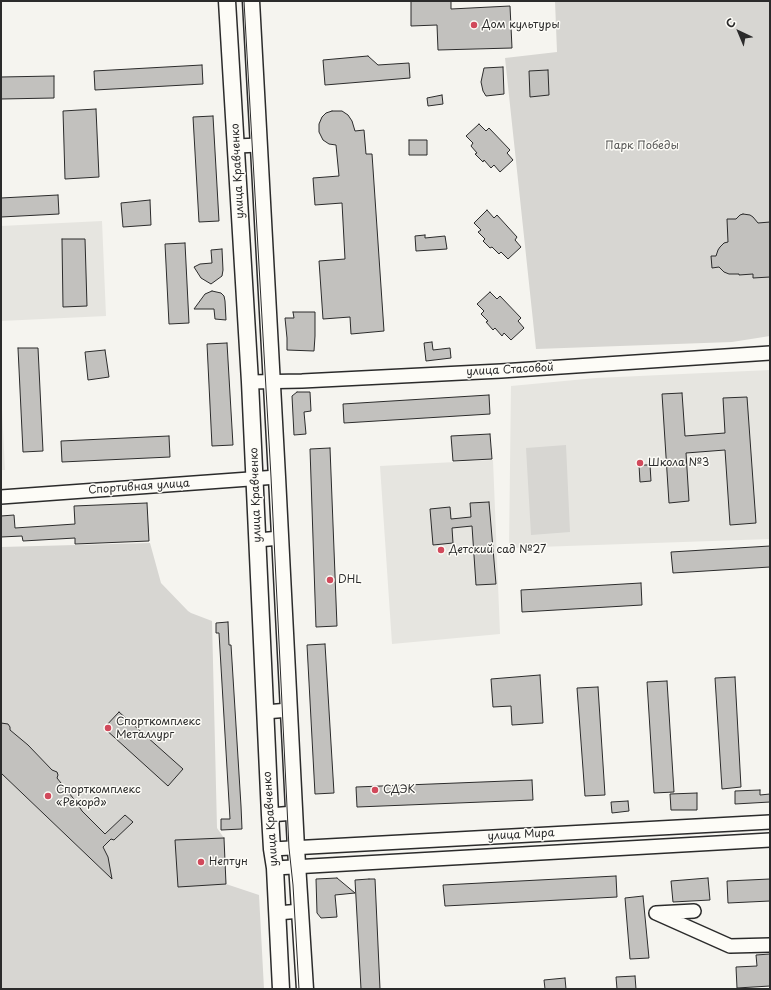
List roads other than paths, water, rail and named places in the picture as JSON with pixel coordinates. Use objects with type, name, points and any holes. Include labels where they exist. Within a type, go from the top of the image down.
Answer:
[{"type":"main road","name":"улица Кравченко","points":[[227,1],[237,146],[250,382],[270,815],[272,850],[275,868],[281,989]]},
{"type":"main road","name":"улица Кравченко","points":[[251,1],[294,813],[306,989]]},
{"type":"street","points":[[237,146],[259,145]]},
{"type":"street","name":"улица Стасовой","points":[[250,382],[500,371],[770,353]]},
{"type":"street","name":"Спортивная улица","points":[[1,498],[277,477]]},
{"type":"street","points":[[258,540],[280,538]]},
{"type":"street","points":[[265,712],[289,710]]},
{"type":"street","points":[[270,815],[294,813]]},
{"type":"street","name":"улица Мира","points":[[272,850],[770,822]]},
{"type":"street","name":"улица Мира","points":[[275,868],[770,840]]},
{"type":"street","points":[[277,913],[301,911]]},
{"type":"street","points":[[694,911],[656,913],[730,946],[770,944]]},
{"type":"tram line","points":[[244,1],[271,477],[289,848],[293,885],[299,989]]},
{"type":"place","name":"Дом культуры","points":[[474,25]]},
{"type":"place","name":"Школа №3","points":[[640,463]]},
{"type":"place","name":"Детский сад №27","points":[[441,550]]},
{"type":"place","name":"DHL","points":[[330,580]]},
{"type":"place","name":"Спорткомплекс Металлург","points":[[108,728]]},
{"type":"place","name":"СДЭК","points":[[375,790]]},
{"type":"place","name":"Спорткомплекс «Рекорд»","points":[[48,796]]},
{"type":"place","name":"Нептун","points":[[201,862]]},
{"type":"park label","name":"Парк Победы","points":[[642,146]]}]
